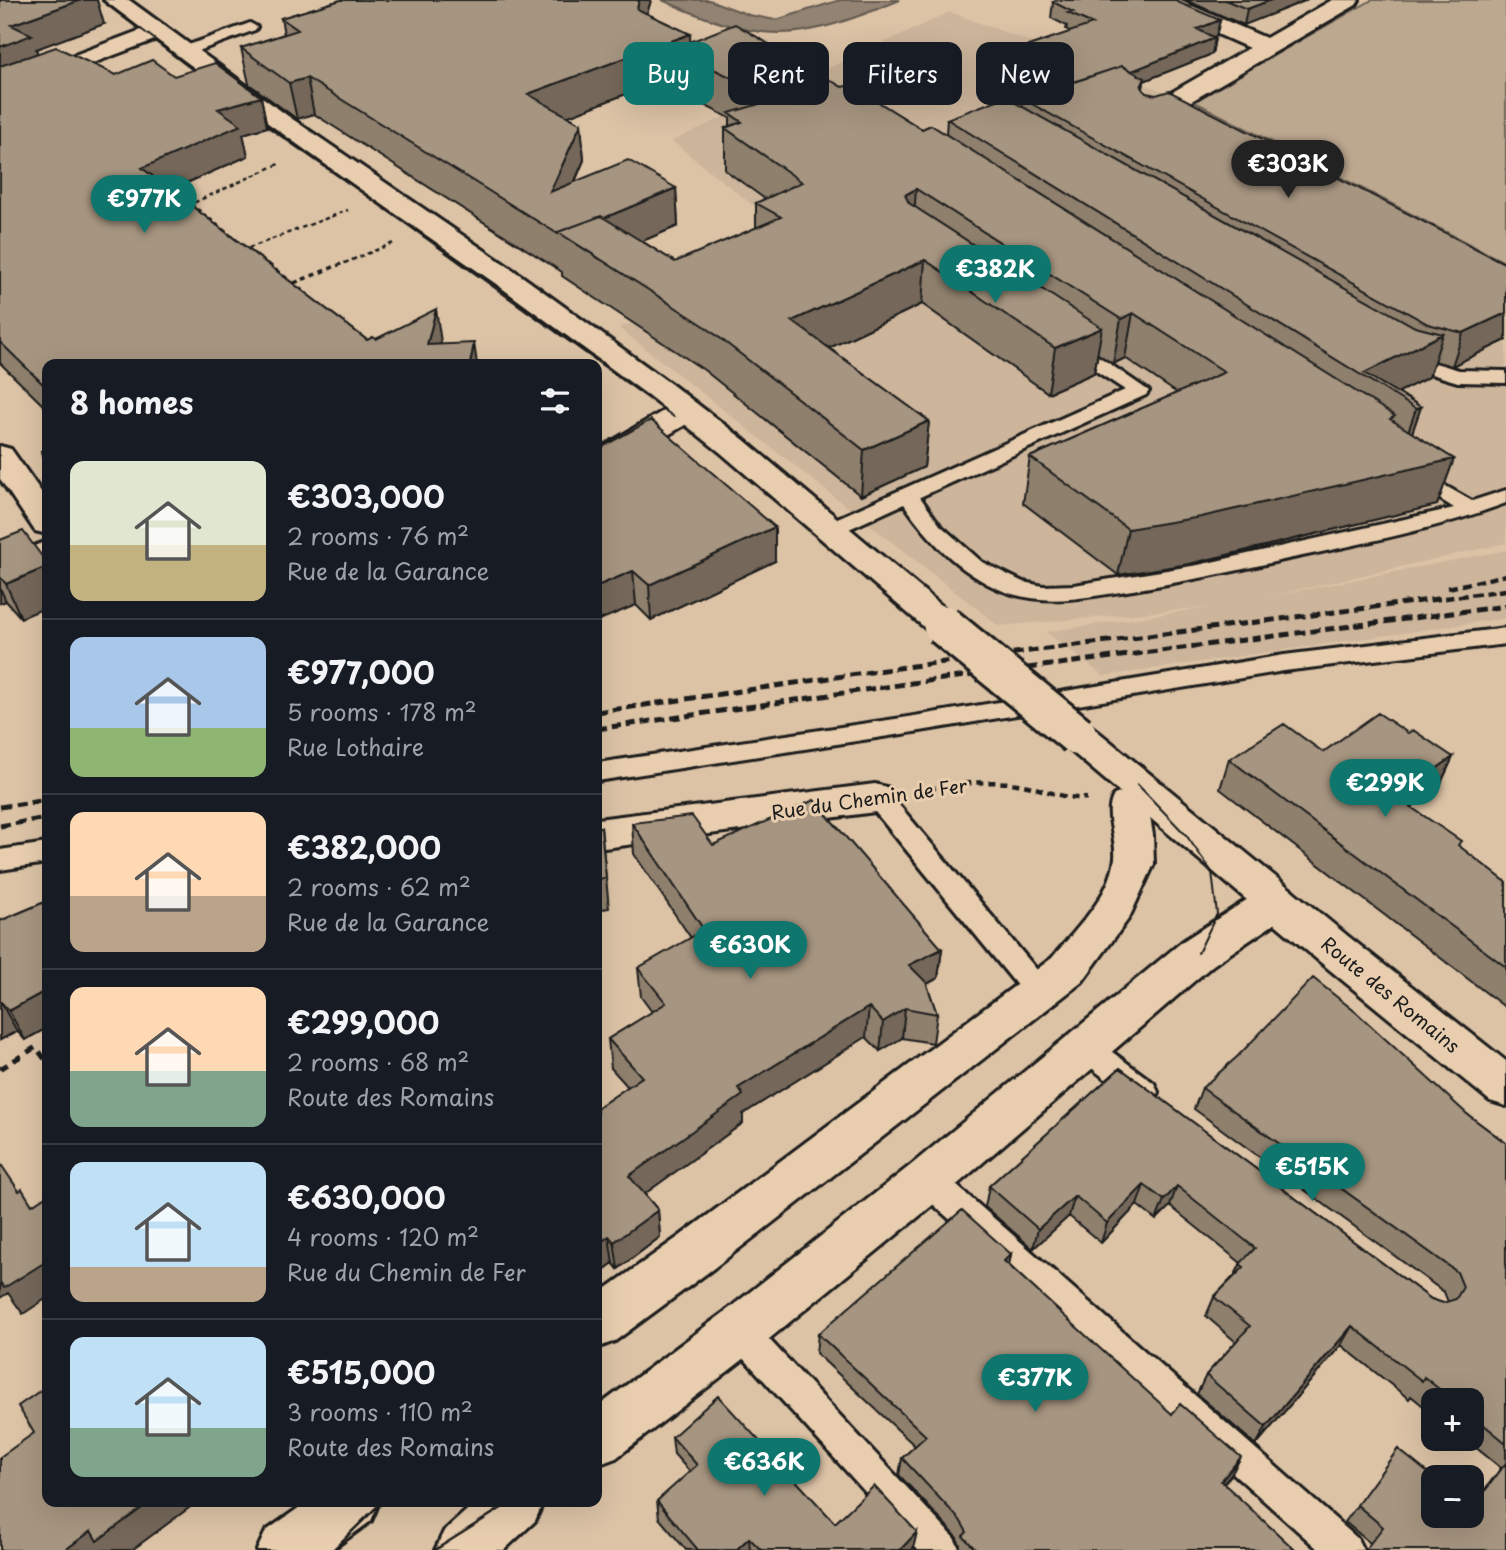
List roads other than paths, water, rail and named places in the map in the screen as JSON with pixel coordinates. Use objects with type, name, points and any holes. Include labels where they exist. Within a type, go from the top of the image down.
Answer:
[{"type":"street","points":[[115,0],[316,147],[433,228],[680,414],[931,626]]},
{"type":"street","points":[[1160,0],[1266,47]]},
{"type":"street","points":[[1150,115],[1348,0]]},
{"type":"street","points":[[0,91],[157,31]]},
{"type":"street","points":[[602,460],[680,414]]},
{"type":"street","points":[[680,414],[732,446],[831,529],[931,626]]},
{"type":"street","points":[[0,456],[42,517]]},
{"type":"street","name":"Route des Romains","points":[[931,626],[1065,737],[1212,872],[1277,901],[1506,1087]]},
{"type":"street","points":[[602,1320],[697,1252],[1066,970],[1097,934],[1117,902],[1135,862],[1127,794]]},
{"type":"street","name":"Rue du Chemin de Fer","points":[[602,833],[875,798]]},
{"type":"street","points":[[602,1435],[740,1331],[928,1180],[1198,953],[1277,901]]},
{"type":"street","points":[[285,1550],[345,1507]]},
{"type":"street","points":[[463,1550],[510,1507]]},
{"type":"lane","points":[[185,51],[250,27]]},
{"type":"lane","points":[[831,529],[1139,391],[1048,331]]},
{"type":"lane","points":[[1385,349],[1409,363],[1458,376],[1506,377]]},
{"type":"lane","points":[[1400,464],[1469,509]]},
{"type":"lane","points":[[907,494],[933,530],[974,567],[1017,588],[1043,593],[1074,592],[1198,572],[1447,518],[1506,496]]},
{"type":"lane","points":[[0,567],[42,550]]},
{"type":"lane","points":[[602,771],[888,728],[1284,663],[1506,636]]},
{"type":"lane","points":[[875,798],[890,812],[1038,991]]},
{"type":"lane","points":[[0,860],[42,854]]},
{"type":"lane","points":[[1086,1048],[1166,1108]]},
{"type":"lane","points":[[928,1180],[1345,1550]]},
{"type":"lane","points":[[740,1331],[942,1550]]},
{"type":"tram line","points":[[102,0],[209,80]]},
{"type":"tram line","points":[[251,112],[594,359]]},
{"type":"tram line","points":[[602,365],[674,417]]},
{"type":"tram line","points":[[1137,784],[1186,835],[1212,872],[1217,914],[1198,953]]},
{"type":"tram line","points":[[333,1550],[377,1507]]},
{"type":"tram line","points":[[435,1550],[503,1507]]},
{"type":"railway","points":[[1448,588],[1506,575]]},
{"type":"railway","points":[[1431,600],[1506,590]]},
{"type":"railway","points":[[602,711],[905,667],[1445,598]]},
{"type":"railway","points":[[602,728],[912,683],[1506,606]]},
{"type":"railway","points":[[0,807],[42,801]]},
{"type":"railway","points":[[0,826],[42,819]]}]
